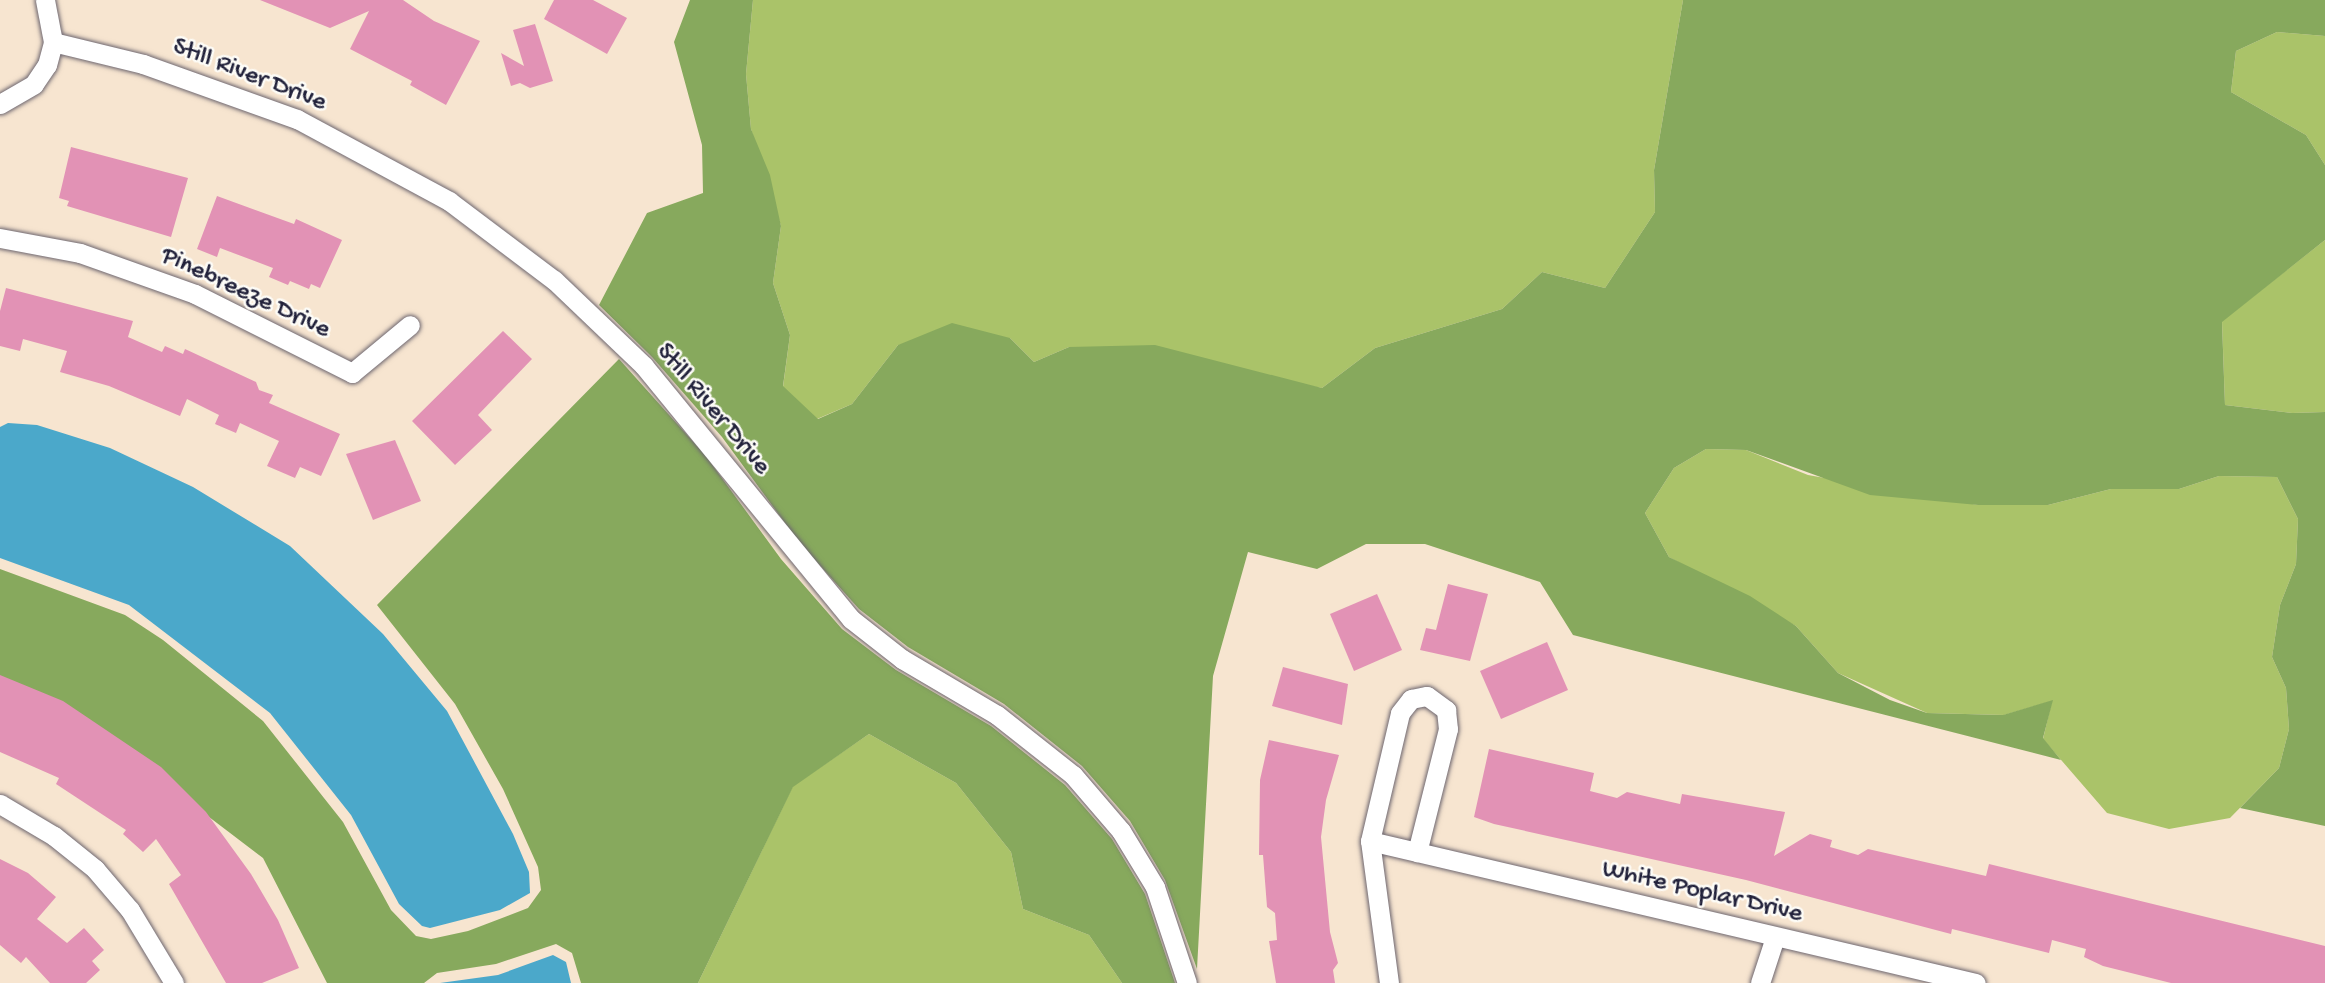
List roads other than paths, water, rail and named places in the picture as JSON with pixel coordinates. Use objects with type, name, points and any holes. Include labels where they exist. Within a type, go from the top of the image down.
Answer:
[{"type":"street","points":[[0,104],[33,84],[47,65],[54,42],[46,0]]},
{"type":"street","name":"Still River Drive","points":[[54,42],[143,64],[296,119],[449,201],[554,280],[644,366],[851,620],[902,659],[997,715],[1073,775],[1121,831],[1155,887],[1187,983]]},
{"type":"street","name":"Pinebreeze Drive","points":[[0,238],[80,253],[195,294],[352,373],[410,325]]},
{"type":"street","points":[[1389,983],[1370,841],[1400,713],[1411,699],[1427,696],[1446,710],[1448,729],[1418,852]]},
{"type":"street","points":[[0,804],[54,836],[95,869],[130,911],[174,983]]},
{"type":"street","name":"White Poplar Drive","points":[[1370,841],[1976,983]]},
{"type":"street","points":[[1760,983],[1775,937]]},
{"type":"water","points":[[8,423],[37,425],[110,448],[193,487],[290,546],[383,634],[447,711],[513,834],[529,872],[530,893],[500,910],[430,928],[422,926],[399,904],[351,815],[270,713],[129,605],[0,558],[0,427]]},
{"type":"water","points":[[553,955],[566,962],[571,983],[440,983],[498,975]]}]
